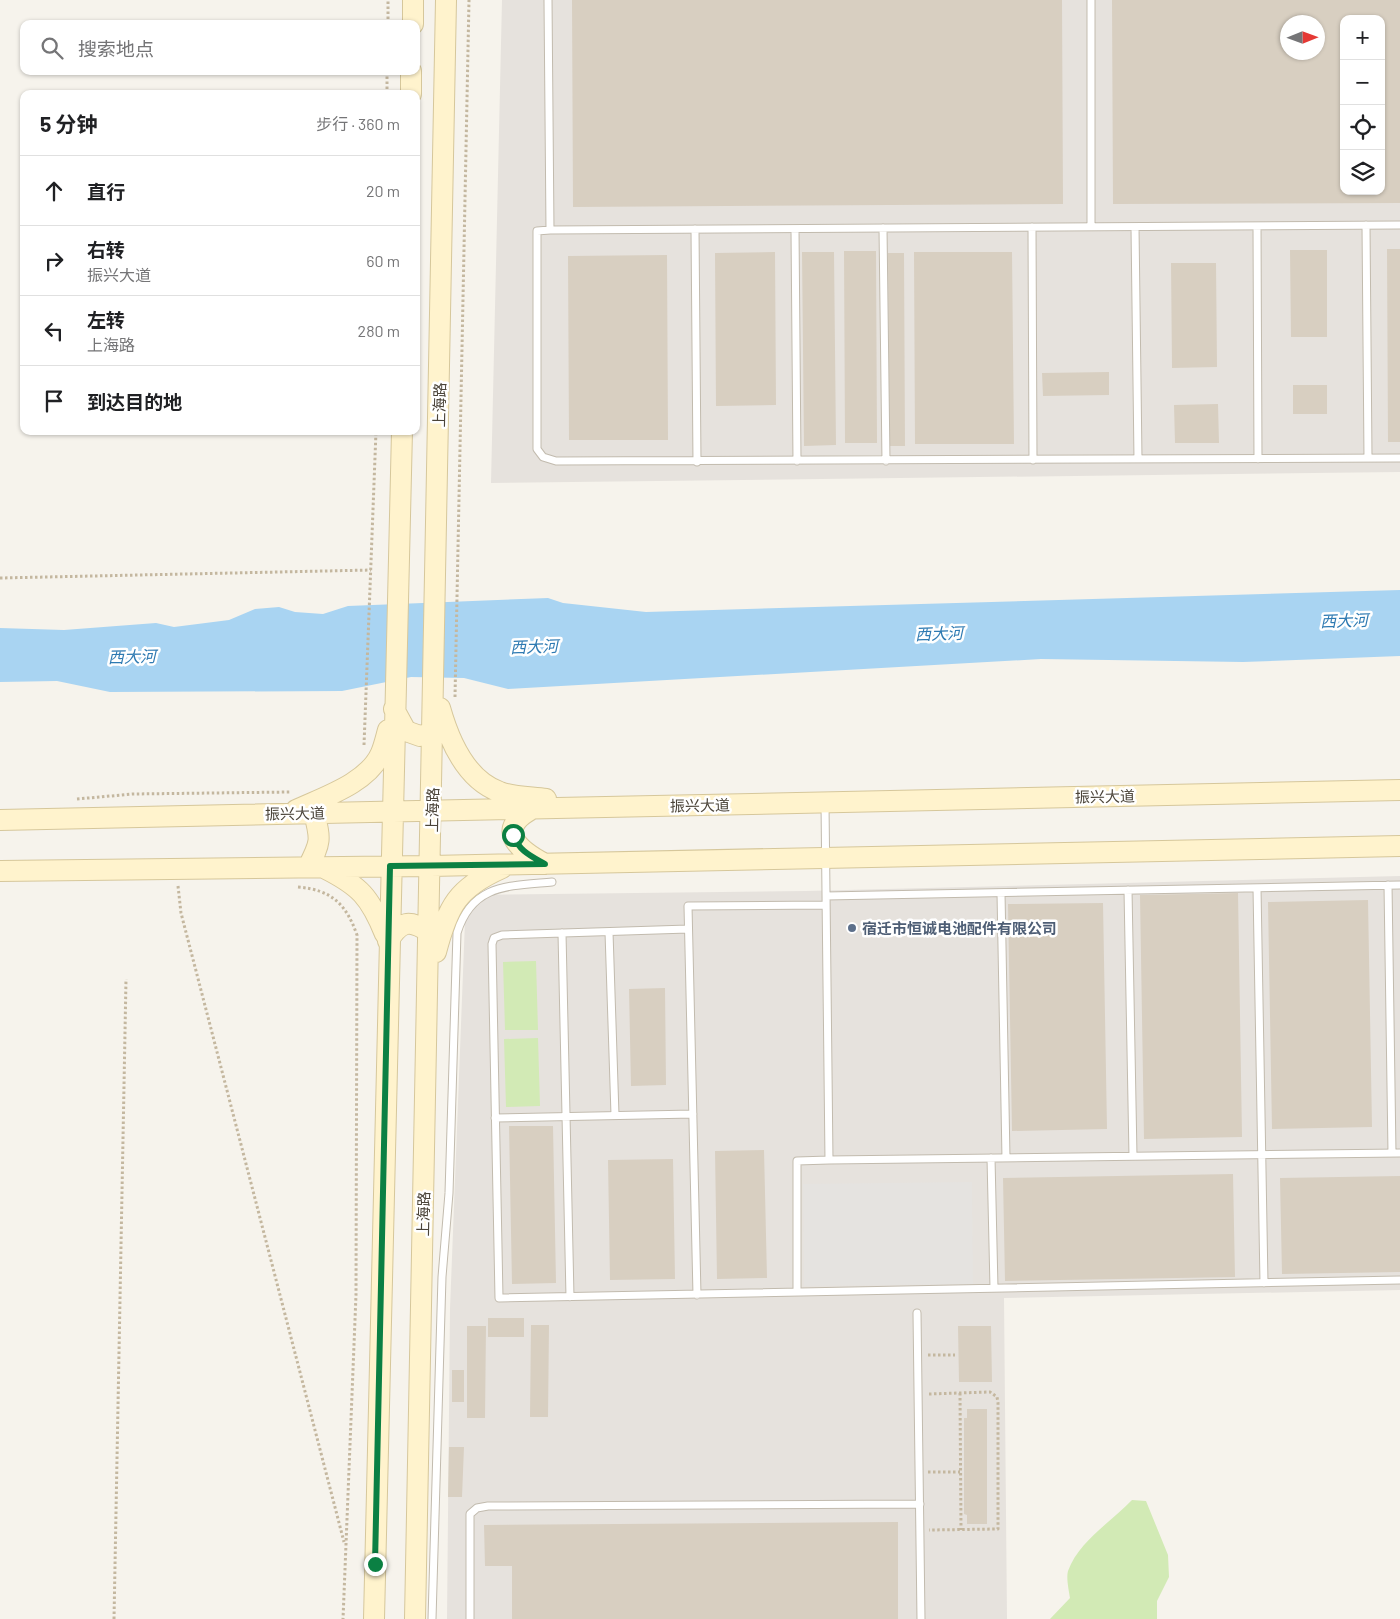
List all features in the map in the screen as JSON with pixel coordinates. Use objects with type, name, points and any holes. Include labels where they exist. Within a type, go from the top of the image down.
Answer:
[{"type":"main road","points":[[413,0],[413,20]]},
{"type":"main road","name":"上海路","points":[[415,1619],[434,732],[446,0]]},
{"type":"main road","points":[[411,75],[411,90]]},
{"type":"main road","points":[[374,1619],[388,941],[402,435]]},
{"type":"main road","points":[[434,689],[453,745],[465,764],[482,781],[499,792],[600,807]]},
{"type":"main road","points":[[394,709],[406,731],[420,736],[434,732]]},
{"type":"main road","points":[[287,814],[344,789],[363,775],[381,754],[394,709]]},
{"type":"main road","name":"振兴大道","points":[[0,820],[1400,790]]},
{"type":"main road","points":[[534,808],[520,816],[514,824],[513,835],[516,844],[549,873]]},
{"type":"main road","points":[[314,813],[320,837],[315,867]]},
{"type":"main road","points":[[0,872],[177,878],[315,867],[511,864],[549,873],[826,858],[1400,846]]},
{"type":"main road","points":[[428,983],[445,918],[460,894],[479,878],[511,864]]},
{"type":"main road","points":[[315,867],[344,878],[361,891],[374,908],[388,941]]},
{"type":"main road","points":[[388,941],[397,927],[408,924],[417,925],[429,932]]},
{"type":"lane","points":[[548,0],[550,230]]},
{"type":"lane","points":[[1091,0],[1091,227]]},
{"type":"lane","points":[[1366,225],[1368,458]]},
{"type":"lane","points":[[1400,225],[537,231],[537,449],[542,457],[568,463],[1400,458]]},
{"type":"lane","points":[[1257,226],[1258,459]]},
{"type":"lane","points":[[1032,227],[1033,460]]},
{"type":"lane","points":[[1135,227],[1138,459]]},
{"type":"lane","points":[[883,228],[886,461]]},
{"type":"lane","points":[[795,229],[797,461]]},
{"type":"lane","points":[[695,230],[696,462]]},
{"type":"lane","points":[[825,802],[829,1160]]},
{"type":"lane","points":[[432,1619],[441,1287],[449,1193],[457,933],[460,922],[474,900],[488,892],[513,886],[549,873]]},
{"type":"lane","points":[[797,1292],[797,1161],[1396,1153],[1388,885]]},
{"type":"lane","points":[[826,896],[1400,885]]},
{"type":"lane","points":[[1257,888],[1264,1283]]},
{"type":"lane","points":[[1128,890],[1133,1156]]},
{"type":"lane","points":[[1001,893],[1006,1158]]},
{"type":"lane","points":[[697,1295],[688,906],[826,905]]},
{"type":"lane","points":[[688,929],[502,935],[494,938],[492,944],[499,1298],[1400,1280]]},
{"type":"lane","points":[[609,932],[615,1115]]},
{"type":"lane","points":[[562,933],[570,1297]]},
{"type":"lane","points":[[495,1118],[692,1114]]},
{"type":"lane","points":[[991,1158],[994,1288]]},
{"type":"lane","points":[[917,1313],[921,1619]]},
{"type":"lane","points":[[470,1619],[470,1514],[477,1508],[488,1506],[920,1504]]},
{"type":"path","points":[[388,0],[388,20]]},
{"type":"path","points":[[454,706],[469,0]]},
{"type":"path","points":[[386,90],[387,75]]},
{"type":"path","points":[[363,751],[376,435]]},
{"type":"path","points":[[0,578],[371,570]]},
{"type":"path","points":[[68,800],[132,794],[294,792]]},
{"type":"path","points":[[168,887],[177,878]]},
{"type":"path","points":[[177,878],[187,887]]},
{"type":"path","points":[[177,878],[181,913],[345,1544]]},
{"type":"path","points":[[290,887],[315,889],[336,900],[350,914],[357,935],[356,1295],[343,1619]]},
{"type":"path","points":[[114,1619],[126,979]]},
{"type":"path","points":[[918,1355],[955,1355]]},
{"type":"path","points":[[960,1393],[961,1530]]},
{"type":"path","points":[[918,1394],[994,1394],[998,1403],[998,1530],[920,1530]]},
{"type":"path","points":[[919,1472],[960,1472]]},
{"type":"shaded area","points":[[502,0],[1400,0],[1400,472],[491,483]]},
{"type":"shaded area","points":[[1400,876],[1400,1290],[1004,1298],[1007,1619],[447,1619],[450,1309],[466,895],[806,891]]},
{"type":"shaded area","points":[[972,1182],[973,1284],[804,1286],[803,1184]]},
{"type":"green space","points":[[536,961],[538,1030],[505,1030],[503,962]]},
{"type":"green space","points":[[538,1038],[540,1106],[506,1107],[504,1039]]},
{"type":"green space","points":[[1132,1500],[1146,1501],[1168,1555],[1169,1577],[1157,1601],[1157,1619],[1050,1619],[1070,1598],[1067,1574],[1073,1560],[1096,1532]]},
{"type":"water","name":"西大河","points":[[1400,590],[1400,656],[1243,662],[1041,659],[508,689],[464,678],[411,677],[342,691],[110,692],[57,681],[0,682],[0,628],[64,630],[156,623],[174,627],[229,620],[255,609],[279,607],[295,612],[323,614],[348,606],[548,598],[563,603],[646,612]]},
{"type":"building","points":[[572,0],[1062,0],[1063,204],[573,207]]},
{"type":"building","points":[[1112,0],[1400,0],[1400,203],[1113,204]]},
{"type":"building","points":[[1387,249],[1400,249],[1400,442],[1388,442]]},
{"type":"building","points":[[1290,250],[1327,250],[1327,337],[1291,337]]},
{"type":"building","points":[[844,251],[876,251],[877,443],[845,443]]},
{"type":"building","points":[[775,252],[776,405],[716,406],[715,253]]},
{"type":"building","points":[[802,252],[834,252],[836,445],[804,446]]},
{"type":"building","points":[[914,252],[1012,252],[1014,444],[915,444]]},
{"type":"building","points":[[888,253],[904,253],[905,446],[889,446]]},
{"type":"building","points":[[667,255],[668,440],[569,440],[568,256]]},
{"type":"building","points":[[1171,263],[1216,263],[1217,367],[1172,368]]},
{"type":"building","points":[[1109,372],[1109,395],[1043,396],[1042,373]]},
{"type":"building","points":[[1293,385],[1327,385],[1327,414],[1293,414]]},
{"type":"building","points":[[1218,404],[1219,443],[1175,443],[1174,405]]},
{"type":"building","points":[[1238,893],[1242,1137],[1144,1139],[1140,895]]},
{"type":"building","points":[[1368,900],[1372,1127],[1272,1129],[1268,902]]},
{"type":"building","points":[[1103,903],[1107,1129],[1012,1131],[1008,904]]},
{"type":"building","points":[[665,988],[666,1085],[631,1086],[629,989]]},
{"type":"building","points":[[509,1126],[553,1126],[556,1283],[512,1284]]},
{"type":"building","points":[[764,1150],[767,1278],[717,1279],[715,1151]]},
{"type":"building","points":[[673,1159],[675,1279],[610,1280],[608,1160]]},
{"type":"building","points":[[1233,1174],[1235,1277],[1005,1281],[1003,1178]]},
{"type":"building","points":[[1400,1176],[1400,1272],[1282,1274],[1280,1178]]},
{"type":"building","points":[[488,1318],[524,1318],[524,1337],[488,1337]]},
{"type":"building","points":[[531,1325],[549,1325],[548,1417],[530,1417]]},
{"type":"building","points":[[467,1326],[486,1326],[485,1418],[467,1418]]},
{"type":"building","points":[[958,1326],[991,1326],[992,1382],[959,1382]]},
{"type":"building","points":[[452,1370],[464,1370],[464,1402],[452,1402]]},
{"type":"building","points":[[967,1409],[987,1409],[987,1524],[967,1524],[967,1515],[964,1514],[964,1418],[967,1418]]},
{"type":"building","points":[[449,1447],[464,1447],[462,1497],[448,1497]]},
{"type":"building","points":[[898,1522],[898,1619],[512,1619],[512,1566],[485,1566],[484,1525]]},
{"type":"place","name":"宿迁市恒诚电池配件有限公司","points":[[852,928]]},
{"type":"route","points":[[375,1564],[390,866],[545,864],[525,853],[516,844],[513,835]]}]
